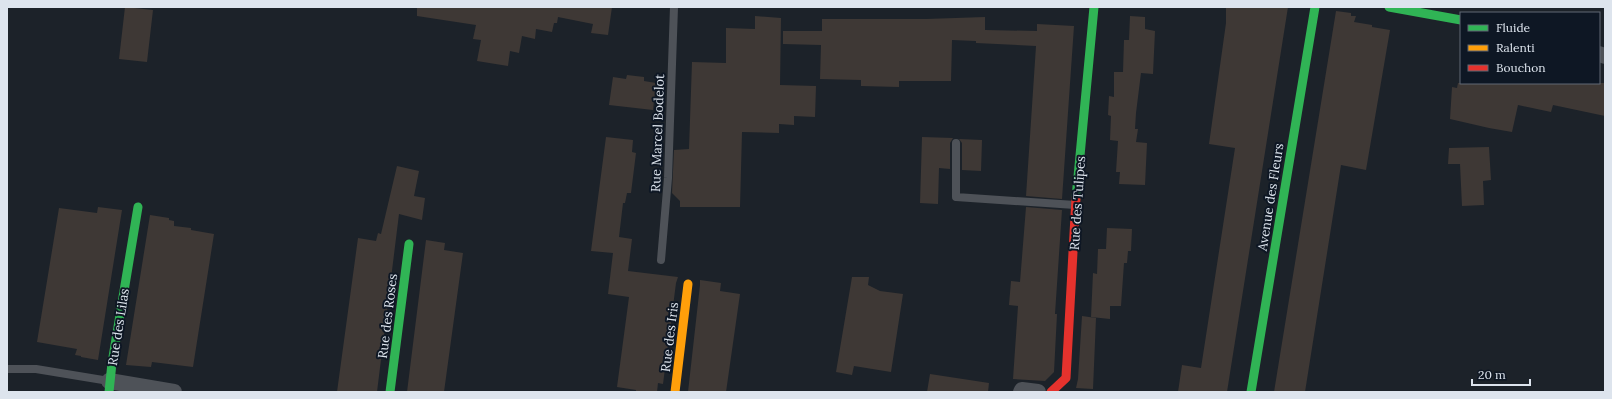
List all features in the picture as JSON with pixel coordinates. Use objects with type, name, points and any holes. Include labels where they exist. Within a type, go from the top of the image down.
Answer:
[{"type":"street","name":"Rue des Tulipes","points":[[1051,392],[1066,378],[1075,205],[1094,7]]},
{"type":"street","name":"Avenue des Fleurs","points":[[1251,392],[1315,7]]},
{"type":"street","points":[[1389,7],[1460,20]]},
{"type":"street","name":"Rue des Lilas","points":[[138,207],[109,387],[174,392]]},
{"type":"street","name":"Rue des Roses","points":[[390,392],[409,244]]},
{"type":"street","name":"Rue des Iris","points":[[675,392],[688,284]]},
{"type":"street","points":[[1021,392],[1022,390],[1038,392]]},
{"type":"lane","name":"Rue Marcel Bodelot","points":[[661,260],[668,178],[674,7]]},
{"type":"lane","points":[[956,143],[956,197],[1075,205]]},
{"type":"lane","points":[[7,369],[36,369],[109,387]]},
{"type":"building","points":[[125,7],[153,10],[147,62],[119,59]]},
{"type":"building","points":[[417,7],[612,7],[608,35],[591,33],[593,24],[558,17],[557,23],[554,23],[552,32],[536,29],[535,39],[522,36],[519,53],[510,51],[508,66],[477,61],[481,40],[473,39],[476,25],[417,16]]},
{"type":"building","points":[[1226,7],[1288,7],[1227,392],[1178,392],[1182,365],[1201,368],[1235,148],[1209,144],[1226,23]]},
{"type":"building","points":[[1336,11],[1351,13],[1351,16],[1356,16],[1354,22],[1390,30],[1366,170],[1341,165],[1305,392],[1274,392]]},
{"type":"building","points":[[755,16],[781,18],[780,85],[816,86],[815,117],[794,116],[794,125],[779,124],[779,133],[742,132],[740,207],[680,207],[680,201],[672,193],[674,150],[689,149],[692,62],[726,63],[726,28],[755,29]]},
{"type":"building","points":[[1130,16],[1145,17],[1145,29],[1155,31],[1153,74],[1141,73],[1136,113],[1135,129],[1138,129],[1136,142],[1147,143],[1145,185],[1119,184],[1120,172],[1116,172],[1118,141],[1110,140],[1111,116],[1108,115],[1109,96],[1114,97],[1114,72],[1123,72],[1124,40],[1129,40]]},
{"type":"building","points":[[985,17],[985,30],[1037,31],[1037,24],[1074,26],[1062,199],[1026,196],[1036,46],[976,43],[976,41],[952,40],[951,81],[899,81],[899,87],[861,86],[861,80],[820,79],[821,45],[783,44],[783,31],[822,31],[822,19],[926,19]]},
{"type":"building","points":[[627,75],[644,77],[644,81],[656,83],[653,110],[609,105],[613,77],[626,79]]},
{"type":"building","points":[[1458,83],[1605,83],[1605,116],[1553,105],[1551,112],[1518,105],[1512,132],[1489,128],[1450,119],[1452,87],[1457,88]]},
{"type":"building","points":[[606,137],[633,140],[632,152],[636,153],[631,193],[627,193],[625,203],[623,203],[619,237],[632,239],[628,271],[678,277],[663,384],[658,383],[657,392],[636,392],[636,390],[617,387],[629,297],[608,294],[613,253],[591,251]]},
{"type":"building","points":[[922,137],[953,138],[950,143],[950,169],[939,168],[938,204],[920,203]]},
{"type":"building","points":[[959,139],[982,140],[981,171],[962,170],[962,143]]},
{"type":"building","points":[[1489,147],[1491,180],[1483,181],[1484,205],[1462,206],[1460,164],[1448,164],[1449,148]]},
{"type":"building","points":[[397,166],[419,171],[414,196],[425,198],[422,220],[399,214],[377,392],[337,392],[358,238],[376,241],[378,233],[381,234]]},
{"type":"building","points":[[98,207],[122,210],[98,360],[75,355],[77,349],[37,342],[59,208],[97,213]]},
{"type":"building","points":[[1026,207],[1062,210],[1055,314],[1057,314],[1054,372],[1045,381],[1013,379],[1018,306],[1009,305],[1011,281],[1020,282]]},
{"type":"building","points":[[150,215],[169,218],[169,220],[174,221],[174,226],[191,228],[191,230],[214,234],[193,367],[152,362],[151,367],[126,365]]},
{"type":"building","points":[[1107,228],[1132,229],[1131,251],[1128,251],[1127,263],[1124,263],[1121,306],[1110,306],[1110,319],[1091,317],[1093,273],[1097,274],[1098,249],[1106,249]]},
{"type":"building","points":[[426,240],[445,243],[444,250],[463,253],[444,392],[407,392]]},
{"type":"building","points":[[852,277],[869,277],[868,285],[880,291],[903,294],[891,372],[854,366],[852,375],[836,372]]},
{"type":"building","points":[[700,280],[721,283],[720,291],[740,294],[726,392],[688,392]]},
{"type":"building","points":[[1082,316],[1096,318],[1093,389],[1076,388],[1078,379]]},
{"type":"building","points":[[930,374],[989,383],[988,392],[927,392]]},
{"type":"traffic: fast","points":[[1076,198],[1094,7]]},
{"type":"traffic: fast","points":[[1251,392],[1315,7]]},
{"type":"traffic: fast","points":[[1389,7],[1460,20]]},
{"type":"traffic: fast","points":[[109,392],[112,363],[138,207]]},
{"type":"traffic: fast","points":[[390,392],[409,244]]},
{"type":"traffic: slow","points":[[675,392],[688,284]]},
{"type":"traffic: jam","points":[[1051,392],[1066,378],[1076,198]]}]
